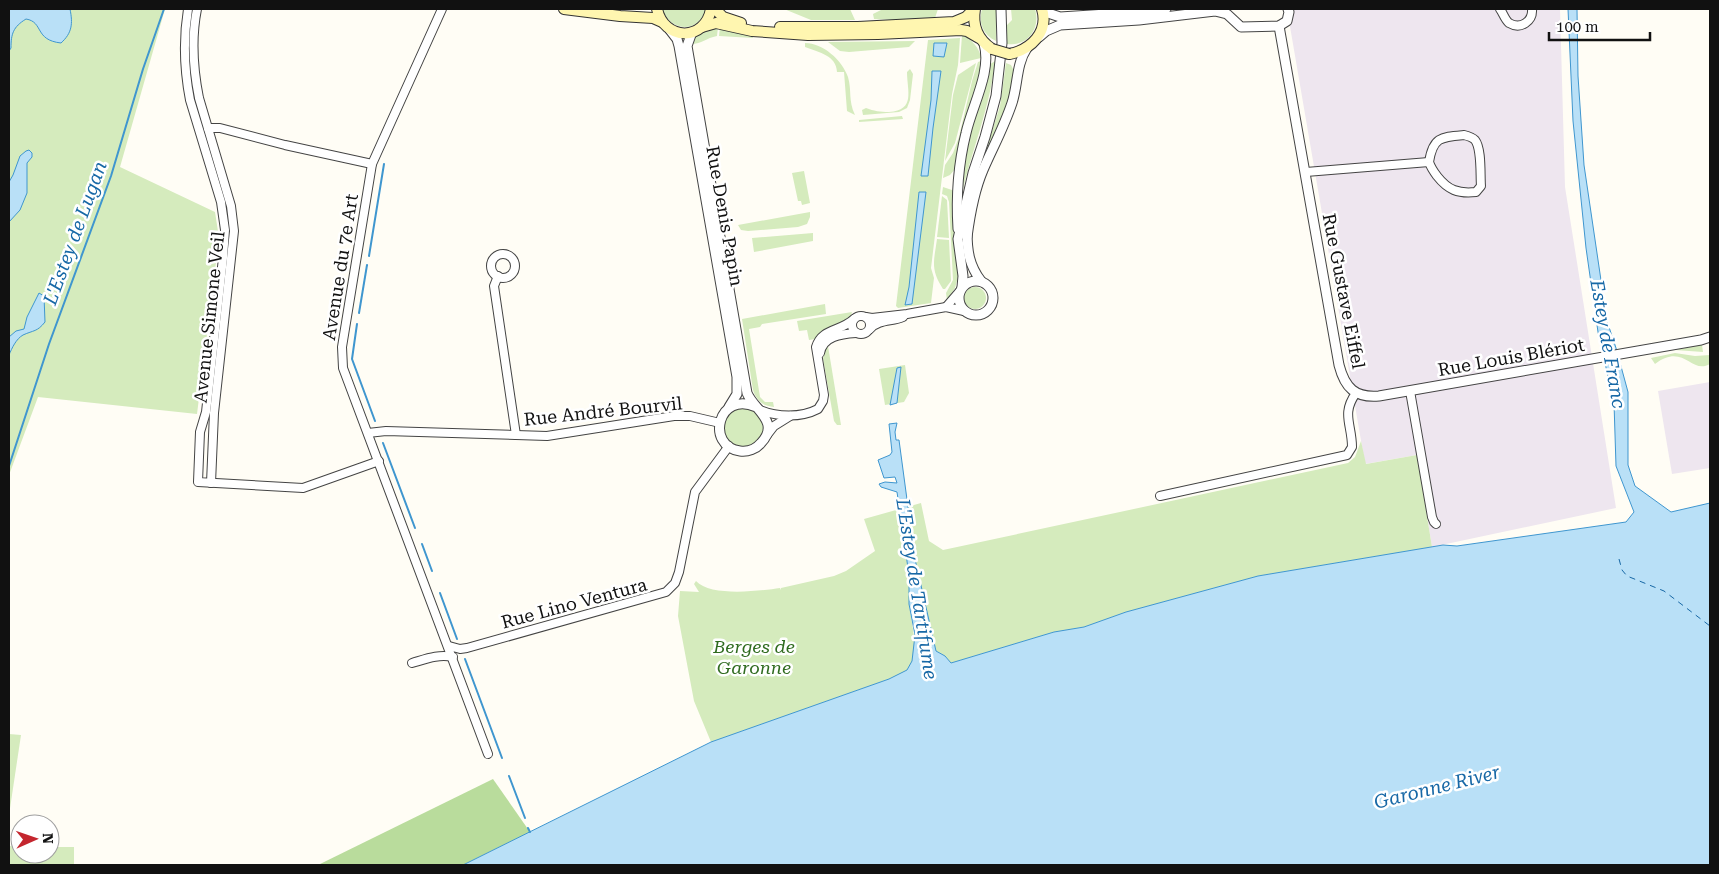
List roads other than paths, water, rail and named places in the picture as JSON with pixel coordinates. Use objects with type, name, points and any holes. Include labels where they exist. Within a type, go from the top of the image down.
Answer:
[{"type":"main road","points":[[564,9],[653,18],[662,22],[670,30],[685,33],[716,23],[752,32],[808,35],[961,30],[967,31],[1000,53],[1010,54],[1027,48],[1039,37],[1044,21],[1043,9]]},
{"type":"main road","points":[[608,9],[636,9]]},
{"type":"main road","points":[[657,9],[662,22]]},
{"type":"main road","points":[[702,27],[711,9]]},
{"type":"main road","points":[[715,9],[723,17],[752,25],[837,28],[954,22],[966,17],[975,9]]},
{"type":"main road","points":[[975,9],[974,24],[985,44]]},
{"type":"street","name":"Avenue Simone Veil","points":[[188,9],[184,65],[190,100],[210,153],[225,230],[210,413],[211,483],[198,482],[200,432],[210,413]]},
{"type":"street","name":"Avenue Simone Veil","points":[[197,9],[193,48],[195,81],[208,128],[210,153]]},
{"type":"street","name":"Avenue du 7e Art","points":[[442,9],[372,164],[342,347],[344,368],[488,754]]},
{"type":"street","points":[[964,311],[958,302],[963,276],[963,238],[966,208],[973,173],[996,96],[1002,43],[1001,9]]},
{"type":"street","points":[[1043,9],[1055,16],[1083,12],[1138,12],[1166,9]]},
{"type":"street","points":[[1234,9],[1234,20]]},
{"type":"street","points":[[1039,37],[1046,30],[1060,25],[1138,20],[1219,11],[1227,14],[1236,24],[1245,28],[1279,26],[1287,21],[1288,9]]},
{"type":"street","points":[[1500,9],[1508,22],[1517,26],[1527,23],[1531,19],[1532,9]]},
{"type":"street","name":"Rue Gustave Eiffel","points":[[1160,496],[1347,455],[1352,447],[1347,410],[1356,393],[1347,385],[1339,365],[1279,26]]},
{"type":"street","name":"Rue Denis Papin","points":[[670,30],[677,39],[679,46],[737,377],[737,394],[729,408]]},
{"type":"street","name":"Rue Denis Papin","points":[[692,32],[687,43],[688,56],[748,393],[750,399],[758,408]]},
{"type":"street","points":[[981,281],[970,263],[957,208],[960,161],[970,115],[985,68],[985,44]]},
{"type":"street","points":[[184,48],[193,48]]},
{"type":"street","points":[[963,238],[980,180],[1004,127],[1013,99],[1022,56],[1027,48]]},
{"type":"street","points":[[208,128],[220,128],[372,164]]},
{"type":"street","points":[[1464,135],[1471,137],[1476,141],[1478,148],[1481,186],[1479,190],[1476,192],[1459,193],[1447,188],[1434,172],[1429,162],[1436,142],[1440,138],[1464,135]]},
{"type":"street","points":[[1306,172],[1429,162]]},
{"type":"street","points":[[498,276],[494,286],[516,435]]},
{"type":"street","points":[[790,416],[774,426],[758,447],[751,450],[743,452],[735,450],[728,446],[721,436],[720,423],[724,412],[742,403],[772,414],[790,416],[815,411],[821,406],[824,395],[816,347],[821,336],[844,327],[860,316],[872,318],[946,307],[979,315],[988,311],[992,302],[992,292],[987,284],[981,281],[970,281],[946,307]]},
{"type":"street","points":[[818,362],[820,349],[828,339],[839,335],[864,334],[876,323],[898,319],[907,314]]},
{"type":"street","points":[[866,317],[869,320],[870,328]]},
{"type":"street","points":[[854,319],[852,328],[856,333]]},
{"type":"street","name":"Rue Louis Blériot","points":[[1356,393],[1370,397],[1706,339],[1710,345]]},
{"type":"street","points":[[1410,390],[1432,518],[1436,524]]},
{"type":"street","points":[[758,408],[767,421],[767,435]]},
{"type":"street","name":"Rue André Bourvil","points":[[368,433],[386,431],[547,436],[674,416],[690,416],[720,423]]},
{"type":"street","name":"Rue Lino Ventura","points":[[449,646],[460,649],[467,648],[666,592],[675,583],[679,572],[694,492],[728,446]]},
{"type":"street","points":[[211,483],[303,488],[379,461]]},
{"type":"street","points":[[412,663],[437,656],[453,657]]},
{"type":"water","points":[[9,9],[70,9],[71,24],[69,32],[61,43],[52,41],[43,35],[32,21],[26,19],[14,31],[9,51]]},
{"type":"water","points":[[1568,9],[1577,9],[1578,76],[1584,165],[1607,321],[1628,392],[1628,465],[1635,486],[1671,512],[1710,503],[1710,865],[463,865],[711,742],[889,679],[907,670],[912,661],[915,635],[909,604],[909,575],[897,492],[881,487],[879,484],[885,482],[897,483],[895,477],[884,478],[878,460],[890,455],[892,452],[889,424],[897,423],[895,432],[896,440],[899,440],[912,546],[936,651],[945,656],[951,663],[1054,632],[1084,627],[1126,612],[1258,576],[1443,545],[1457,546],[1626,522],[1634,512],[1616,466],[1614,403],[1598,332],[1586,248],[1573,121]]},
{"type":"water","points":[[934,43],[947,43],[944,57],[933,56]]},
{"type":"water","points":[[932,71],[941,71],[928,176],[921,176],[931,100]]},
{"type":"water","points":[[29,150],[32,153],[32,157],[27,163],[27,193],[20,210],[9,222],[9,182],[20,156]]},
{"type":"water","points":[[919,192],[926,192],[912,304],[905,305],[909,287]]},
{"type":"water","points":[[39,293],[44,296],[45,322],[37,329],[23,335],[14,344],[9,355],[9,337],[16,331],[24,329],[27,317]]},
{"type":"water","points":[[901,367],[897,403],[890,405],[897,368]]},
{"type":"waterway","name":"L'Estey de Lugan","points":[[9,466],[49,344],[111,176],[143,69],[164,9]]},
{"type":"waterway","points":[[369,256],[384,164]]},
{"type":"waterway","points":[[359,313],[367,265]]},
{"type":"waterway","points":[[357,324],[352,359],[375,421]]},
{"type":"waterway","points":[[383,443],[415,528]]},
{"type":"waterway","points":[[422,544],[432,571]]},
{"type":"waterway","points":[[440,593],[457,639]]},
{"type":"waterway","points":[[465,659],[502,758]]},
{"type":"waterway","points":[[509,776],[525,818]]},
{"type":"waterway","points":[[528,828],[530,832]]},
{"type":"water label","name":"Estey de Franc","points":[[1608,344]]},
{"type":"water label","name":"L'Estey de Tartifume","points":[[917,589]]},
{"type":"water label","name":"Garonne River","points":[[1437,787]]},
{"type":"park label","name":"Berges de Garonne","points":[[754,656]]}]
